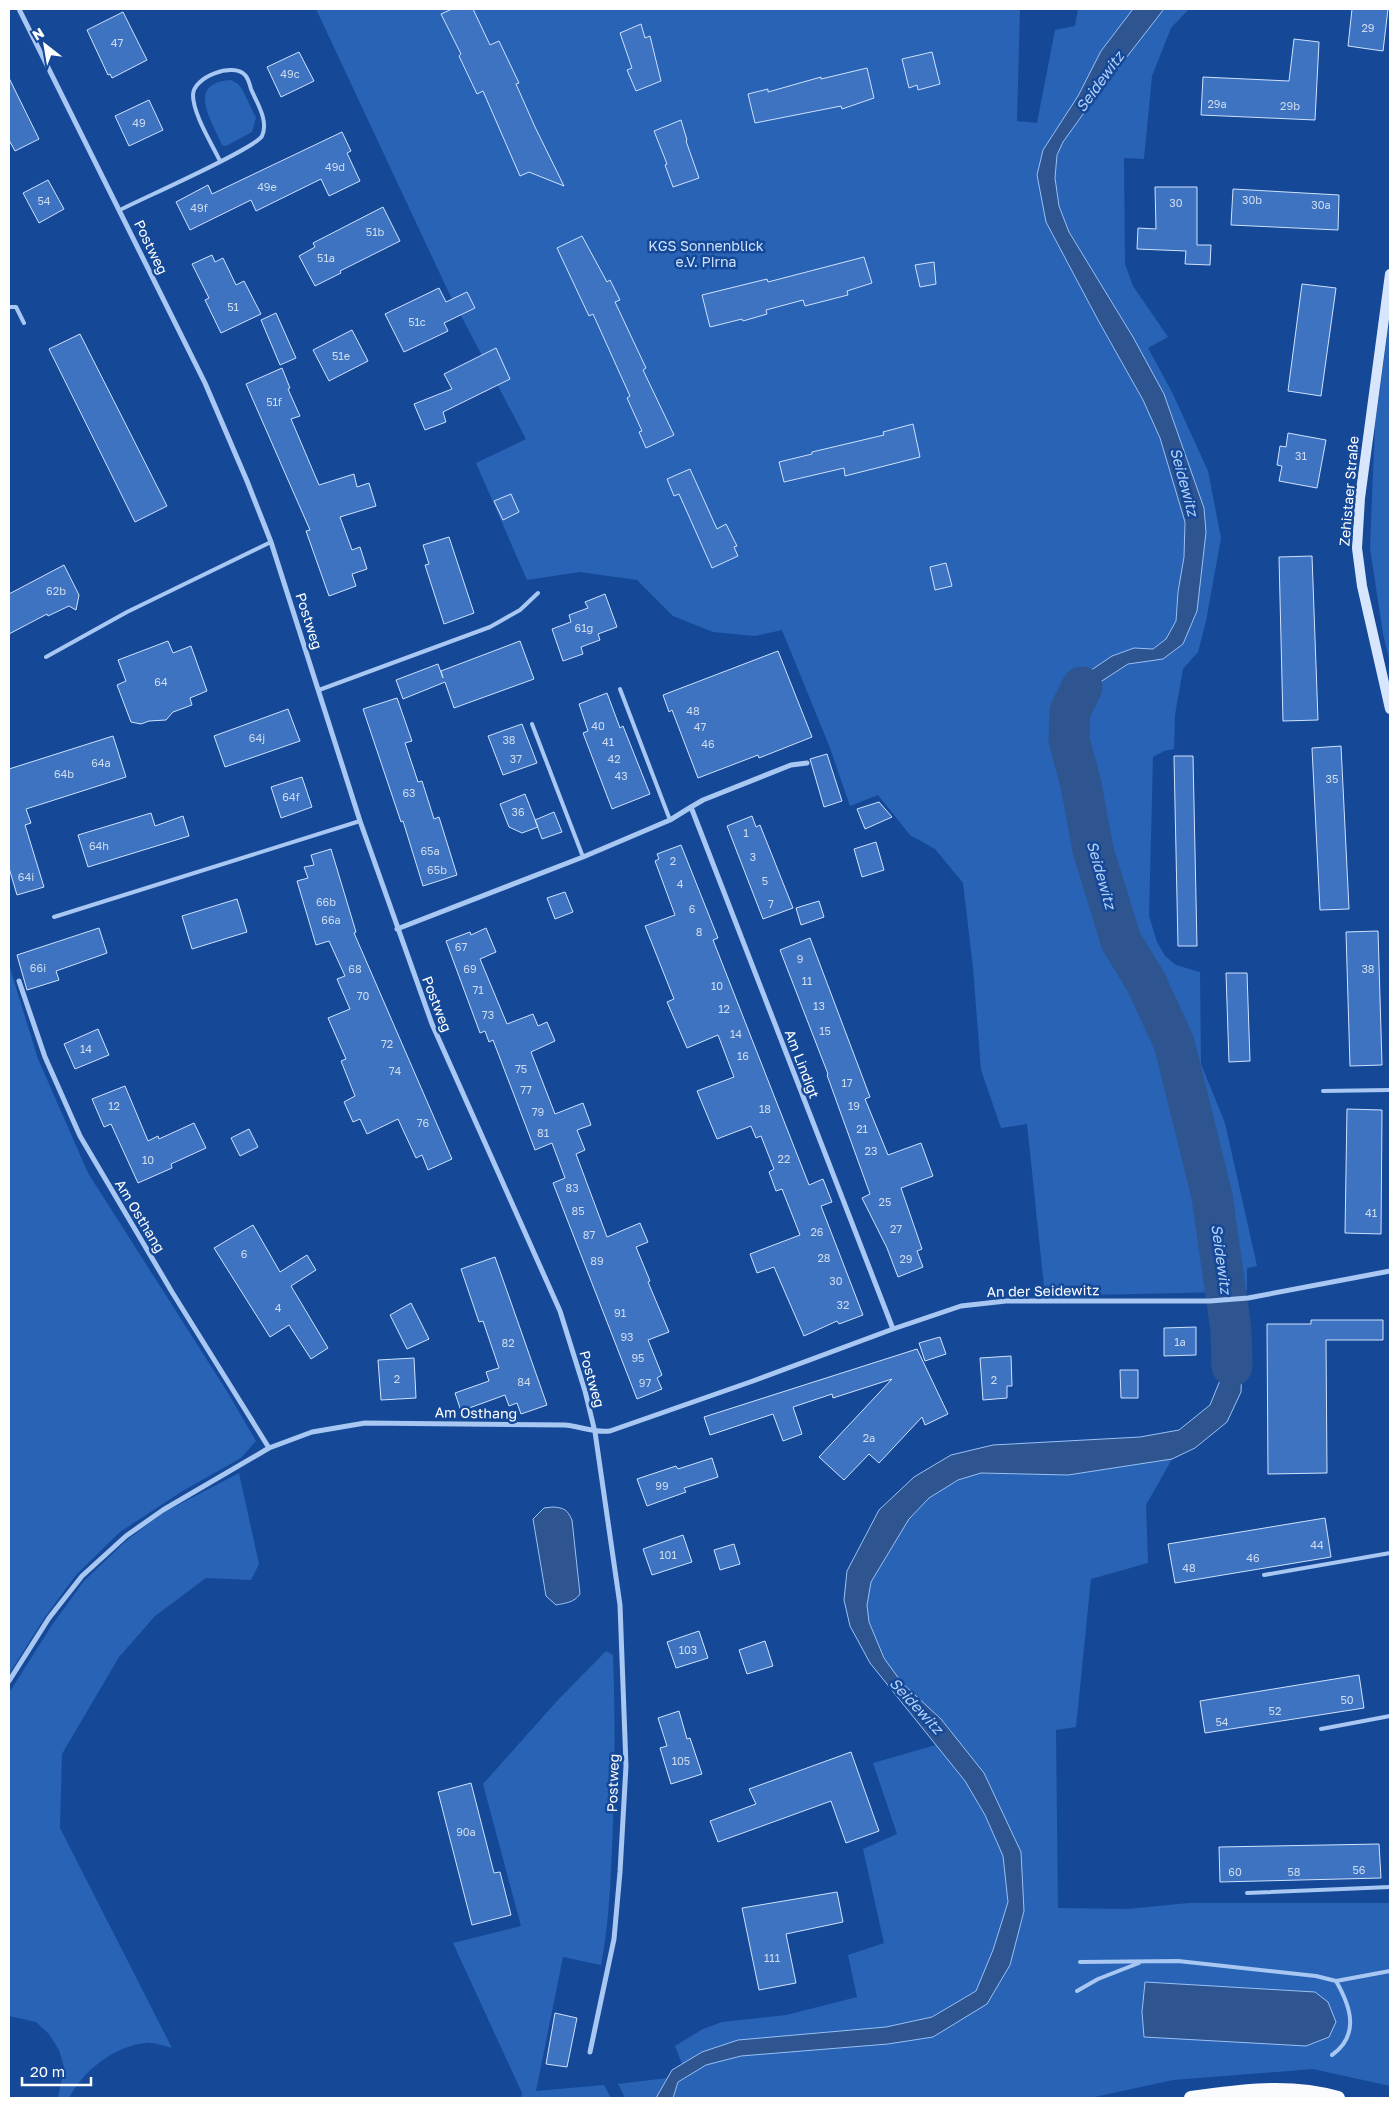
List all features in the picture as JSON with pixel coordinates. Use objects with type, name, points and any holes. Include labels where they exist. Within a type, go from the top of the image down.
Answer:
[{"type":"highway","points":[[1191,2098],[1232,2092],[1280,2090],[1328,2095],[1338,2098]]},
{"type":"main road","name":"Zehistaer Straße","points":[[1390,274],[1360,498],[1357,548],[1362,586],[1390,709]]},
{"type":"street","name":"Postweg","points":[[19,9],[205,383],[271,542],[360,821],[432,1024],[560,1311],[585,1391],[596,1432],[620,1605],[626,1766],[614,1939],[590,2052]]},
{"type":"street","points":[[397,929],[583,857],[670,820],[703,800],[791,764],[807,763]]},
{"type":"street","name":"Am Lindigt","points":[[691,807],[893,1329]]},
{"type":"street","name":"Am Osthang","points":[[19,981],[45,1057],[80,1136],[172,1292],[269,1448]]},
{"type":"street","name":"An der Seidewitz","points":[[596,1432],[619,1428],[961,1306],[1006,1301],[1210,1301],[1248,1298],[1390,1271]]},
{"type":"street","name":"Am Osthang","points":[[9,1681],[49,1618],[82,1576],[126,1536],[163,1510],[269,1448],[312,1432],[365,1423],[564,1425],[577,1426],[596,1432]]},
{"type":"lane","points":[[120,210],[252,146],[261,137],[264,126],[262,114],[245,75],[238,71],[220,71],[203,79],[195,86],[192,94],[196,111],[220,161]]},
{"type":"lane","points":[[9,307],[16,307],[24,323]]},
{"type":"lane","points":[[46,657],[127,612],[271,542]]},
{"type":"lane","points":[[319,690],[490,627],[520,610],[538,593]]},
{"type":"lane","points":[[620,689],[670,820]]},
{"type":"lane","points":[[532,724],[583,857]]},
{"type":"lane","points":[[54,917],[360,821]]},
{"type":"lane","points":[[1323,1091],[1390,1090]]},
{"type":"lane","points":[[1264,1575],[1390,1553]]},
{"type":"lane","points":[[1322,1729],[1390,1716]]},
{"type":"lane","points":[[1247,1893],[1390,1887]]},
{"type":"lane","points":[[1080,1962],[1178,1961],[1316,1976],[1336,1981],[1390,1971]]},
{"type":"lane","points":[[1078,1991],[1098,1978],[1142,1962]]},
{"type":"lane","points":[[1332,2056],[1342,2048],[1350,2025],[1349,2005],[1336,1981]]},
{"type":"green space","name":"KGS Sonnenblick e.V. Pirna","points":[[316,9],[1020,9],[1017,121],[1037,123],[1055,30],[1075,26],[1078,9],[1133,9],[1101,51],[1078,96],[1043,150],[1046,222],[1143,400],[1160,438],[1185,522],[1184,557],[1178,592],[1176,621],[1166,639],[1153,649],[1134,649],[1062,707],[1064,738],[1069,740],[1121,941],[1146,982],[1174,1043],[1212,1196],[1226,1292],[1045,1296],[1027,1124],[1001,1128],[981,1070],[973,968],[963,883],[935,849],[910,835],[878,795],[850,806],[830,748],[782,630],[755,636],[713,632],[673,616],[637,580],[580,572],[527,580],[476,463],[526,439],[449,293]]},
{"type":"green space","points":[[1164,9],[1189,9],[1171,28],[1152,76],[1144,159],[1124,158],[1125,264],[1133,286],[1168,337],[1148,348],[1172,392],[1208,471],[1221,538],[1206,621],[1198,652],[1183,669],[1175,715],[1174,749],[1164,751],[1153,757],[1149,916],[1157,942],[1165,956],[1176,965],[1200,972],[1201,1064],[1225,1123],[1257,1266],[1247,1268],[1247,1290],[1239,1291],[1204,1111],[1185,1053],[1157,986],[1130,935],[1110,875],[1077,737],[1076,715],[1088,690],[1128,664],[1163,659],[1183,644],[1197,611],[1206,532],[1204,508],[1164,394],[1133,337],[1069,232],[1059,206],[1055,178],[1057,155],[1063,142]]},
{"type":"green space","points":[[231,80],[242,89],[256,118],[252,132],[226,146],[222,145],[208,115],[205,96],[209,88],[217,83]]},
{"type":"green space","points":[[1390,316],[1390,662],[1383,634],[1370,548],[1375,425]]},
{"type":"green space","points":[[9,965],[38,1059],[88,1173],[228,1393],[256,1441],[241,1458],[181,1492],[120,1532],[76,1575],[45,1617],[9,1674]]},
{"type":"green space","points":[[1172,1459],[1146,1505],[1148,1563],[1091,1579],[1076,1727],[1056,1730],[1058,1908],[1127,1909],[1189,1903],[1390,1903],[1390,2086],[1313,2069],[1173,2080],[1090,2098],[673,2098],[678,2082],[706,2065],[741,2056],[888,2044],[933,2037],[1010,1965],[1024,1912],[1021,1852],[984,1773],[941,1719],[902,1683],[884,1658],[869,1622],[867,1605],[871,1582],[909,1519],[929,1498],[958,1480],[981,1473],[1068,1475]]},
{"type":"green space","points":[[239,1473],[259,1564],[251,1580],[206,1578],[155,1616],[119,1657],[62,1754],[60,1828],[172,2048],[149,2043],[122,2049],[101,2062],[82,2078],[69,2098],[58,2098],[64,2067],[59,2050],[49,2034],[36,2022],[9,2016],[9,1693],[52,1625],[84,1581],[127,1540],[163,1513]]},
{"type":"green space","points":[[606,1651],[613,1655],[614,1761],[611,1877],[604,1947],[601,1965],[563,1957],[536,2091],[604,2085],[611,2098],[521,2098],[522,2093],[453,1943],[521,1926],[483,1784],[557,1701]]},
{"type":"green space","points":[[936,1745],[965,1781],[985,1815],[1003,1856],[1008,1902],[993,1950],[976,1991],[932,2017],[886,2027],[738,2040],[702,2052],[682,2064],[675,2046],[703,2029],[722,2022],[786,2015],[857,1997],[848,1955],[884,1943],[863,1849],[897,1834],[873,1763]]},
{"type":"green space","points":[[667,2078],[656,2098],[625,2098],[618,2084]]},
{"type":"water","points":[[1133,9],[1164,9],[1063,142],[1057,155],[1055,178],[1059,206],[1069,232],[1133,337],[1164,394],[1204,508],[1206,532],[1197,611],[1183,644],[1163,659],[1128,664],[1088,690],[1076,715],[1077,737],[1110,875],[1130,935],[1157,986],[1185,1053],[1204,1111],[1239,1291],[1226,1292],[1212,1196],[1174,1043],[1146,983],[1121,941],[1093,850],[1081,784],[1069,740],[1064,739],[1062,707],[1075,681],[1112,656],[1134,648],[1153,649],[1166,639],[1176,621],[1178,592],[1184,557],[1185,522],[1160,438],[1143,400],[1046,222],[1037,175],[1043,150],[1078,96],[1101,51]]},
{"type":"water","points":[[1241,1307],[1243,1330],[1241,1392],[1227,1422],[1195,1448],[1172,1459],[1068,1475],[981,1473],[958,1480],[929,1498],[909,1519],[871,1582],[867,1605],[869,1622],[884,1658],[902,1683],[941,1719],[984,1773],[1021,1852],[1024,1911],[1010,1965],[987,2004],[933,2037],[888,2044],[741,2056],[706,2065],[678,2082],[673,2098],[656,2098],[672,2070],[702,2052],[738,2040],[886,2027],[932,2017],[976,1991],[993,1950],[1008,1902],[1003,1856],[985,1815],[965,1781],[870,1663],[850,1626],[844,1600],[847,1571],[879,1510],[914,1477],[951,1455],[993,1445],[1140,1437],[1179,1430],[1210,1405],[1223,1373],[1211,1310]]},
{"type":"water","points":[[553,1507],[565,1510],[572,1520],[580,1594],[572,1601],[556,1605],[546,1596],[533,1519],[544,1508]]},
{"type":"water","points":[[1145,1982],[1315,1992],[1328,2002],[1336,2022],[1329,2037],[1306,2046],[1144,2037],[1142,2012]]},
{"type":"building","points":[[452,9],[473,9],[490,45],[499,41],[519,83],[516,84],[535,127],[564,186],[529,172],[520,176],[483,91],[477,94],[459,56],[461,54],[441,14]]},
{"type":"building","points":[[1352,9],[1388,9],[1383,51],[1348,46]]},
{"type":"building","points":[[123,12],[147,60],[112,78],[110,74],[108,75],[87,30]]},
{"type":"building","points":[[641,24],[645,38],[650,36],[661,81],[636,91],[627,70],[632,68],[620,33]]},
{"type":"building","points":[[1294,39],[1319,42],[1315,120],[1201,115],[1203,77],[1289,81]]},
{"type":"building","points":[[299,52],[314,81],[281,97],[267,67]]},
{"type":"building","points":[[932,52],[940,84],[918,90],[917,85],[909,88],[902,59]]},
{"type":"building","points":[[867,68],[874,98],[842,109],[841,106],[755,123],[748,94],[768,89],[768,92],[821,77],[821,79]]},
{"type":"building","points":[[9,78],[39,139],[15,151],[9,140]]},
{"type":"building","points":[[149,100],[163,130],[129,146],[115,116]]},
{"type":"building","points":[[681,120],[699,178],[673,187],[665,165],[667,164],[654,131]]},
{"type":"building","points":[[342,132],[351,151],[347,153],[360,181],[329,196],[321,179],[256,211],[251,200],[190,230],[176,202],[208,185],[212,194]]},
{"type":"building","points":[[48,180],[64,209],[39,223],[23,193]]},
{"type":"building","points":[[1155,187],[1197,187],[1197,245],[1211,245],[1210,265],[1185,264],[1186,251],[1137,249],[1138,228],[1156,229]]},
{"type":"building","points":[[1233,189],[1339,195],[1338,230],[1231,225]]},
{"type":"building","points":[[383,207],[400,241],[340,271],[341,273],[315,286],[299,256],[315,247],[313,243]]},
{"type":"building","points":[[582,236],[607,282],[610,280],[620,300],[615,302],[646,368],[643,370],[674,435],[646,448],[639,432],[642,431],[627,398],[630,396],[593,314],[589,316],[557,248]]},
{"type":"building","points":[[212,255],[215,262],[223,258],[236,285],[244,281],[261,314],[221,333],[205,300],[209,298],[192,264]]},
{"type":"building","points":[[864,257],[872,283],[847,291],[848,295],[805,306],[803,300],[766,310],[767,314],[743,321],[742,319],[710,327],[702,295],[767,279],[768,282]]},
{"type":"building","points":[[934,262],[936,284],[920,287],[915,265]]},
{"type":"building","points":[[1302,284],[1336,288],[1321,396],[1288,391]]},
{"type":"building","points":[[439,288],[446,302],[467,292],[475,308],[444,323],[448,331],[404,352],[385,314]]},
{"type":"building","points":[[276,313],[296,358],[280,365],[261,320]]},
{"type":"building","points":[[352,330],[368,361],[329,381],[313,350]]},
{"type":"building","points":[[80,334],[167,506],[135,522],[49,349]]},
{"type":"building","points":[[496,348],[510,379],[443,412],[446,422],[425,430],[414,404],[452,389],[444,374]]},
{"type":"building","points":[[282,368],[290,388],[288,389],[300,416],[291,419],[319,485],[354,474],[357,487],[369,483],[376,506],[340,517],[352,550],[360,547],[367,569],[352,574],[356,586],[329,596],[306,531],[310,530],[246,384]]},
{"type":"building","points":[[913,424],[920,457],[845,476],[844,468],[784,482],[779,462],[884,435],[883,432]]},
{"type":"building","points":[[1288,433],[1326,440],[1317,488],[1279,481],[1282,466],[1277,465],[1280,446],[1286,447]]},
{"type":"building","points":[[690,469],[717,529],[726,524],[737,546],[734,547],[738,556],[712,568],[679,494],[674,496],[667,479]]},
{"type":"building","points":[[511,494],[519,512],[503,520],[494,501]]},
{"type":"building","points":[[449,537],[474,613],[444,624],[425,565],[429,564],[423,545]]},
{"type":"building","points":[[1312,556],[1318,720],[1283,721],[1279,557]]},
{"type":"building","points":[[946,563],[952,586],[935,590],[930,567]]},
{"type":"building","points":[[64,565],[79,595],[76,610],[69,606],[48,616],[47,614],[9,634],[9,594]]},
{"type":"building","points":[[605,594],[617,627],[598,634],[600,640],[581,647],[583,654],[563,661],[552,629],[571,622],[569,615],[588,608],[585,602]]},
{"type":"building","points":[[168,641],[173,653],[191,646],[207,691],[190,698],[192,705],[173,712],[166,720],[149,721],[141,724],[131,722],[117,685],[126,681],[118,660]]},
{"type":"building","points":[[520,641],[534,679],[454,708],[445,682],[403,699],[396,680],[438,664],[443,678],[441,671]]},
{"type":"building","points":[[778,651],[812,737],[759,758],[758,755],[698,778],[672,710],[669,712],[663,695]]},
{"type":"building","points":[[607,693],[620,728],[623,726],[650,794],[612,809],[583,733],[588,731],[579,704]]},
{"type":"building","points":[[397,698],[412,741],[405,743],[418,782],[422,781],[434,819],[439,817],[457,875],[423,886],[403,821],[401,822],[363,709]]},
{"type":"building","points":[[288,709],[300,741],[225,767],[214,736]]},
{"type":"building","points":[[522,724],[537,763],[503,775],[488,736]]},
{"type":"building","points":[[113,736],[126,777],[26,809],[31,823],[25,825],[44,887],[17,895],[9,868],[9,769]]},
{"type":"building","points":[[1341,746],[1349,909],[1320,910],[1312,748]]},
{"type":"building","points":[[827,754],[842,801],[824,807],[810,759]]},
{"type":"building","points":[[1174,756],[1193,756],[1197,946],[1178,946]]},
{"type":"building","points":[[302,777],[312,807],[281,818],[271,787]]},
{"type":"building","points":[[525,794],[538,827],[522,833],[509,827],[500,804]]},
{"type":"building","points":[[879,802],[892,817],[865,829],[857,809]]},
{"type":"building","points":[[554,812],[562,832],[542,839],[535,820]]},
{"type":"building","points":[[151,813],[155,826],[183,816],[189,836],[88,867],[78,835]]},
{"type":"building","points":[[752,816],[756,827],[760,825],[793,908],[763,919],[727,826]]},
{"type":"building","points":[[876,842],[884,870],[862,877],[854,849]]},
{"type":"building","points":[[681,845],[718,938],[713,940],[809,1185],[823,1179],[832,1202],[821,1206],[863,1315],[839,1324],[837,1321],[804,1336],[774,1267],[757,1273],[750,1254],[800,1235],[782,1189],[776,1191],[769,1172],[774,1169],[761,1136],[756,1138],[751,1126],[717,1139],[697,1091],[734,1077],[718,1035],[687,1048],[667,1002],[674,999],[645,926],[675,915],[655,861],[659,859],[657,854]]},
{"type":"building","points":[[331,849],[356,932],[354,933],[452,1159],[428,1170],[422,1155],[416,1158],[398,1119],[367,1134],[360,1119],[353,1122],[344,1102],[355,1096],[341,1061],[346,1059],[328,1018],[350,1009],[337,979],[345,976],[329,941],[316,945],[297,881],[308,878],[304,867],[314,865],[311,855]]},
{"type":"building","points":[[565,892],[573,912],[555,919],[547,898]]},
{"type":"building","points":[[237,899],[247,932],[192,949],[182,916]]},
{"type":"building","points":[[819,901],[824,917],[801,925],[796,908]]},
{"type":"building","points":[[99,928],[107,953],[56,971],[59,980],[27,990],[17,955]]},
{"type":"building","points":[[486,928],[496,952],[480,959],[507,1024],[533,1014],[538,1026],[547,1022],[555,1041],[531,1052],[555,1114],[583,1103],[591,1125],[577,1130],[585,1150],[576,1154],[607,1237],[640,1223],[648,1242],[636,1247],[669,1332],[648,1340],[662,1375],[657,1378],[662,1389],[637,1399],[553,1183],[565,1178],[552,1143],[535,1150],[493,1040],[489,1042],[485,1031],[480,1033],[446,941],[470,932],[471,935]]},
{"type":"building","points":[[1378,931],[1382,1065],[1350,1066],[1346,932]]},
{"type":"building","points":[[810,938],[870,1097],[865,1099],[888,1155],[921,1143],[933,1176],[901,1188],[922,1249],[917,1251],[923,1267],[898,1277],[887,1248],[862,1198],[870,1194],[828,1074],[780,950]]},
{"type":"building","points":[[1226,973],[1247,973],[1250,1061],[1229,1062]]},
{"type":"building","points":[[98,1029],[109,1055],[75,1069],[64,1044]]},
{"type":"building","points":[[125,1086],[148,1141],[158,1136],[159,1139],[194,1123],[206,1148],[171,1164],[172,1168],[138,1183],[111,1124],[104,1127],[92,1099]]},
{"type":"building","points":[[1347,1109],[1382,1110],[1381,1234],[1345,1233]]},
{"type":"building","points":[[249,1129],[258,1147],[240,1156],[231,1138]]},
{"type":"building","points":[[253,1225],[280,1272],[307,1255],[316,1270],[291,1286],[328,1348],[311,1359],[289,1325],[270,1337],[214,1248]]},
{"type":"building","points":[[495,1257],[547,1405],[521,1414],[517,1403],[509,1406],[505,1395],[461,1411],[455,1393],[489,1381],[486,1372],[499,1368],[483,1321],[479,1322],[461,1269]]},
{"type":"building","points":[[411,1303],[429,1339],[407,1349],[390,1315]]},
{"type":"building","points":[[1311,1320],[1383,1320],[1383,1340],[1326,1340],[1327,1473],[1268,1474],[1267,1324],[1311,1324]]},
{"type":"building","points":[[1196,1327],[1196,1355],[1164,1356],[1164,1328]]},
{"type":"building","points":[[940,1337],[946,1354],[925,1361],[919,1343]]},
{"type":"building","points":[[917,1349],[948,1414],[925,1425],[922,1417],[879,1463],[869,1454],[844,1480],[819,1457],[892,1379],[833,1398],[832,1394],[793,1407],[802,1434],[783,1441],[773,1414],[710,1435],[704,1417]]},
{"type":"building","points":[[1011,1356],[1012,1386],[1007,1386],[1007,1398],[983,1400],[980,1358]]},
{"type":"building","points":[[414,1358],[416,1398],[381,1400],[378,1360]]},
{"type":"building","points":[[1120,1370],[1138,1370],[1138,1398],[1121,1398]]},
{"type":"building","points":[[712,1458],[718,1477],[684,1488],[686,1492],[647,1506],[637,1479],[676,1466],[678,1469]]},
{"type":"building","points":[[1325,1518],[1331,1557],[1175,1583],[1168,1544]]},
{"type":"building","points":[[683,1535],[692,1562],[652,1575],[643,1549]]},
{"type":"building","points":[[734,1544],[740,1564],[720,1570],[714,1550]]},
{"type":"building","points":[[699,1631],[708,1658],[676,1668],[667,1642]]},
{"type":"building","points":[[765,1641],[773,1666],[747,1674],[739,1650]]},
{"type":"building","points":[[1359,1675],[1364,1708],[1205,1733],[1200,1701]]},
{"type":"building","points":[[679,1711],[687,1739],[690,1738],[702,1774],[671,1784],[660,1748],[667,1746],[658,1718]]},
{"type":"building","points":[[851,1752],[879,1831],[846,1843],[831,1801],[718,1842],[710,1821],[756,1804],[749,1789]]},
{"type":"building","points":[[471,1783],[494,1873],[500,1872],[511,1915],[472,1925],[438,1792]]},
{"type":"building","points":[[1379,1844],[1381,1878],[1220,1882],[1219,1847]]},
{"type":"building","points":[[837,1892],[843,1922],[786,1934],[796,1983],[759,1990],[742,1908]]},
{"type":"building","points":[[555,2013],[577,2018],[567,2067],[546,2064]]},
{"type":"waterway","name":"Seidewitz","points":[[1082,687],[1070,711],[1069,740],[1081,784],[1093,850],[1121,941],[1146,982],[1174,1043],[1212,1196],[1231,1330],[1232,1366]]}]
